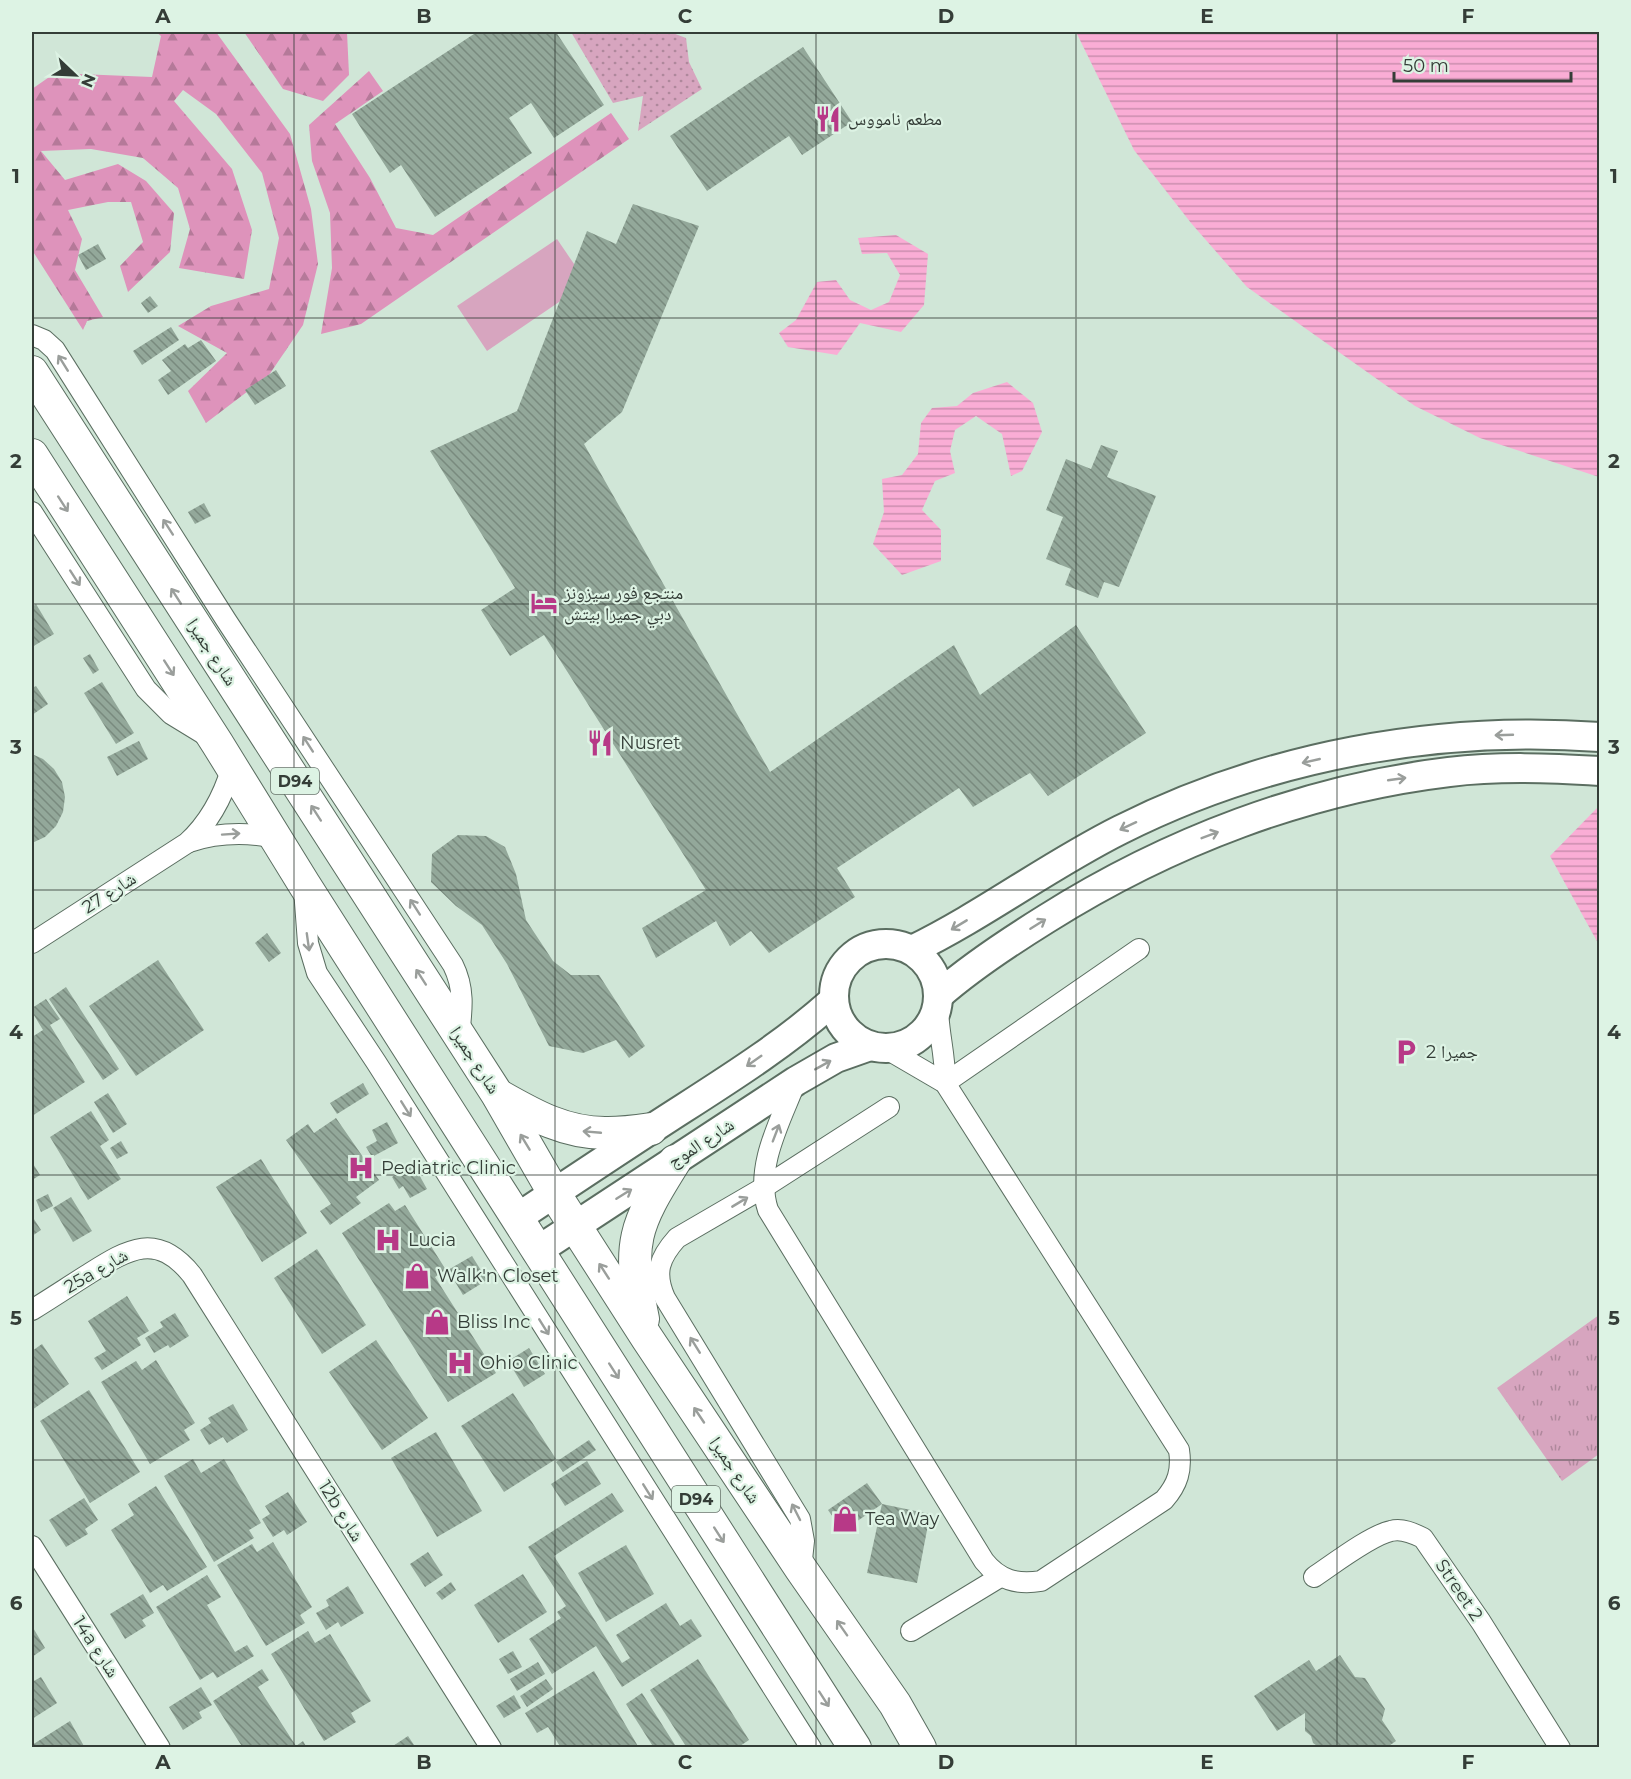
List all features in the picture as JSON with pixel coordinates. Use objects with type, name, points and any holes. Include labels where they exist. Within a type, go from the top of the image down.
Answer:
[{"type":"main road","name":"شارع جميرا","points":[[32,372],[497,1094],[575,1227],[801,1569],[895,1704],[920,1748]]},
{"type":"main road","name":"D94","points":[[32,455],[855,1748]]},
{"type":"main road","points":[[497,1094],[550,1123],[573,1130],[610,1133],[651,1129]]},
{"type":"main road","points":[[647,1338],[635,1283],[634,1255],[637,1231],[650,1200],[675,1161]]},
{"type":"street","points":[[32,335],[44,340],[55,350],[226,620],[453,965],[462,989],[459,1036]]},
{"type":"street","points":[[32,512],[146,689],[171,714],[225,755]]},
{"type":"street","points":[[912,950],[1120,830],[1164,809],[1282,768],[1357,750],[1432,739],[1562,734],[1599,737]]},
{"type":"street","name":"شارع 27","points":[[32,944],[187,843],[218,806],[226,787],[225,755]]},
{"type":"street","points":[[877,1047],[900,1046],[914,1040],[930,1023],[939,998],[975,966],[1067,906],[1111,880],[1203,837],[1323,796],[1384,781],[1451,772],[1519,768],[1599,771]]},
{"type":"street","name":"شارع 27","points":[[187,843],[215,835],[236,833],[277,838]]},
{"type":"street","points":[[304,884],[308,943],[317,973],[811,1748]]},
{"type":"street","points":[[796,1081],[771,1146],[763,1188],[768,1210],[984,1561],[1000,1577],[1013,1582],[1041,1581],[1164,1500],[1173,1490],[1179,1477],[1181,1464],[1179,1450],[1173,1437],[945,1083],[877,1047],[856,1039],[845,1029],[834,1000],[836,983],[842,967],[854,954],[870,946],[884,943],[898,944],[912,950],[926,961],[935,977],[939,998],[938,1020],[945,1065],[945,1083]]},
{"type":"street","points":[[945,1083],[1139,949]]},
{"type":"street","points":[[517,1218],[790,1036],[834,1000]]},
{"type":"street","name":"شارع الموج","points":[[537,1251],[796,1081],[836,1058],[877,1047]]},
{"type":"street","points":[[801,1569],[803,1530],[796,1510],[665,1298],[660,1286],[661,1261],[666,1250],[677,1238],[763,1188],[889,1107]]},
{"type":"street","name":"25a شارع","points":[[32,1310],[116,1257],[132,1250],[149,1248],[166,1252],[181,1262],[192,1275]]},
{"type":"street","name":"12b شارع","points":[[192,1275],[491,1748]]},
{"type":"street","name":"Street 2","points":[[1314,1577],[1377,1536],[1392,1530],[1408,1531],[1423,1538],[1480,1622],[1560,1748]]},
{"type":"street","name":"14a شارع","points":[[32,1546],[160,1748]]},
{"type":"street","points":[[911,1631],[1000,1577]]},
{"type":"green space","points":[[156,32],[216,32],[290,134],[311,209],[318,264],[303,325],[269,375],[206,423],[188,391],[227,353],[178,326],[211,306],[269,289],[279,238],[262,173],[216,114],[183,90],[174,101],[232,169],[252,230],[244,279],[179,268],[190,229],[178,188],[143,158],[91,149],[41,151],[65,180],[118,164],[146,181],[174,213],[170,252],[128,292],[120,266],[143,242],[131,202],[108,202],[68,210],[82,239],[75,270],[103,317],[87,321],[83,330],[32,250],[32,89],[55,73],[152,77],[161,36]]},
{"type":"green space","points":[[244,32],[347,32],[349,75],[323,101],[283,89]]},
{"type":"green space","points":[[571,32],[670,32],[686,38],[689,62],[702,89],[638,131],[643,96],[613,103]]},
{"type":"green space","points":[[369,71],[383,91],[335,124],[370,178],[396,228],[433,235],[611,113],[629,139],[361,324],[321,334],[332,268],[330,213],[312,161],[309,125]]},
{"type":"green space","points":[[557,239],[587,283],[487,351],[457,306]]},
{"type":"green space","points":[[1599,1315],[1599,1454],[1562,1481],[1497,1388]]},
{"type":"shaded area","points":[[1076,32],[1599,32],[1599,477],[1480,438],[1415,406],[1247,287],[1191,223],[1134,150]]},
{"type":"shaded area","points":[[896,235],[928,254],[924,305],[901,332],[860,323],[837,355],[788,347],[779,333],[796,320],[817,282],[836,280],[850,300],[871,310],[889,302],[900,275],[887,253],[862,254],[858,238]]},
{"type":"shaded area","points":[[1007,382],[1033,403],[1042,432],[1022,471],[1011,476],[1002,434],[976,416],[955,430],[950,451],[955,473],[935,481],[922,510],[941,530],[941,561],[902,575],[873,544],[884,512],[882,479],[902,475],[918,454],[921,423],[932,408],[957,406],[973,393]]},
{"type":"shaded area","points":[[1599,806],[1599,945],[1550,856]]},
{"type":"building","points":[[477,32],[556,32],[604,105],[554,138],[531,103],[509,118],[532,153],[435,217],[401,165],[390,173],[352,114]]},
{"type":"building","points":[[803,47],[852,122],[802,155],[789,136],[707,191],[670,136]]},
{"type":"building","points":[[633,204],[699,226],[622,412],[584,444],[770,772],[954,645],[980,695],[1076,625],[1146,733],[1048,796],[1030,773],[973,807],[959,788],[837,868],[855,897],[769,953],[751,931],[730,946],[716,921],[656,958],[642,928],[706,890],[544,635],[510,656],[481,610],[515,588],[430,451],[517,411],[587,231],[616,244]]},
{"type":"building","points":[[98,244],[106,259],[86,270],[78,255]]},
{"type":"building","points":[[150,296],[158,306],[148,313],[141,303]]},
{"type":"building","points":[[171,327],[179,340],[142,365],[133,351]]},
{"type":"building","points":[[201,340],[216,361],[168,395],[158,380],[171,371],[162,360],[185,344],[188,348]]},
{"type":"building","points":[[276,370],[286,386],[255,405],[245,390]]},
{"type":"building","points":[[1101,445],[1118,451],[1107,477],[1156,496],[1119,587],[1104,582],[1098,598],[1065,585],[1071,569],[1046,559],[1063,517],[1046,510],[1066,459],[1091,469]]},
{"type":"building","points":[[204,503],[211,516],[195,524],[188,512]]},
{"type":"building","points":[[36,604],[54,634],[32,647],[32,607]]},
{"type":"building","points":[[90,654],[99,670],[93,674],[83,658]]},
{"type":"building","points":[[102,682],[134,733],[116,744],[84,693]]},
{"type":"building","points":[[36,686],[48,704],[32,715],[32,688]]},
{"type":"building","points":[[139,741],[148,759],[117,776],[107,757]]},
{"type":"building","points":[[32,754],[43,759],[54,769],[62,782],[65,797],[63,812],[56,826],[45,837],[32,843]]},
{"type":"building","points":[[458,835],[486,836],[505,847],[516,874],[526,920],[553,961],[571,975],[599,975],[645,1046],[629,1058],[616,1040],[583,1053],[549,1046],[507,964],[482,925],[456,906],[431,882],[432,854]]},
{"type":"building","points":[[267,933],[281,953],[269,962],[255,943]]},
{"type":"building","points":[[158,960],[204,1030],[136,1076],[89,1006]]},
{"type":"building","points":[[66,987],[119,1069],[103,1080],[49,999]]},
{"type":"building","points":[[46,999],[60,1019],[50,1025],[85,1082],[32,1116],[32,1037],[43,1030],[32,1008]]},
{"type":"building","points":[[363,1083],[369,1094],[337,1114],[330,1103]]},
{"type":"building","points":[[108,1093],[127,1124],[113,1133],[94,1102]]},
{"type":"building","points":[[91,1111],[109,1140],[100,1146],[121,1179],[88,1200],[50,1137]]},
{"type":"building","points":[[336,1118],[379,1180],[356,1197],[361,1203],[330,1225],[320,1211],[331,1204],[286,1140],[308,1124],[314,1133]]},
{"type":"building","points":[[387,1122],[398,1143],[372,1157],[366,1147],[377,1141],[372,1130]]},
{"type":"building","points":[[121,1141],[128,1153],[117,1159],[110,1148]]},
{"type":"building","points":[[261,1159],[307,1233],[262,1262],[216,1187]]},
{"type":"building","points":[[32,1162],[40,1175],[32,1180]]},
{"type":"building","points":[[413,1164],[427,1189],[410,1198],[403,1186],[399,1189],[392,1177]]},
{"type":"building","points":[[48,1194],[53,1206],[41,1212],[36,1200]]},
{"type":"building","points":[[71,1197],[92,1231],[73,1242],[53,1208]]},
{"type":"building","points":[[389,1203],[395,1211],[405,1205],[446,1270],[435,1277],[496,1373],[448,1402],[342,1233]]},
{"type":"building","points":[[32,1216],[41,1230],[32,1236]]},
{"type":"building","points":[[317,1249],[366,1325],[322,1354],[274,1278]]},
{"type":"building","points":[[472,1256],[487,1280],[463,1295],[448,1270]]},
{"type":"building","points":[[127,1296],[149,1331],[137,1338],[141,1345],[102,1370],[94,1358],[106,1351],[88,1321]]},
{"type":"building","points":[[175,1313],[189,1336],[170,1348],[168,1345],[154,1353],[145,1338],[163,1327],[160,1322]]},
{"type":"building","points":[[376,1340],[428,1418],[382,1450],[329,1372]]},
{"type":"building","points":[[42,1344],[69,1384],[32,1410],[32,1351]]},
{"type":"building","points":[[529,1348],[545,1374],[524,1387],[508,1361]]},
{"type":"building","points":[[156,1360],[195,1423],[184,1430],[190,1440],[150,1464],[101,1382],[136,1361],[142,1370]]},
{"type":"building","points":[[89,1390],[140,1472],[90,1503],[40,1421]]},
{"type":"building","points":[[513,1393],[556,1459],[504,1492],[461,1426]]},
{"type":"building","points":[[233,1404],[248,1430],[227,1443],[223,1437],[209,1445],[200,1430],[211,1423],[208,1418]]},
{"type":"building","points":[[436,1432],[482,1511],[437,1537],[391,1458]]},
{"type":"building","points":[[589,1440],[596,1450],[563,1472],[556,1462]]},
{"type":"building","points":[[193,1459],[201,1473],[224,1459],[261,1523],[249,1530],[254,1538],[214,1562],[164,1476]]},
{"type":"building","points":[[587,1461],[601,1484],[565,1506],[551,1484]]},
{"type":"building","points":[[867,1483],[882,1504],[843,1531],[828,1510]]},
{"type":"building","points":[[156,1486],[207,1567],[167,1591],[163,1585],[150,1593],[111,1530],[134,1515],[128,1504]]},
{"type":"building","points":[[288,1492],[307,1522],[287,1535],[284,1530],[273,1537],[262,1519],[270,1514],[265,1506]]},
{"type":"building","points":[[612,1493],[624,1511],[554,1556],[622,1663],[630,1658],[616,1635],[666,1603],[680,1626],[691,1619],[702,1636],[622,1687],[596,1646],[552,1674],[529,1639],[561,1618],[557,1612],[566,1606],[528,1547]]},
{"type":"building","points":[[84,1498],[98,1520],[85,1529],[88,1534],[66,1547],[49,1520]]},
{"type":"building","points":[[882,1504],[930,1514],[917,1583],[867,1573]]},
{"type":"building","points":[[273,1542],[312,1607],[300,1615],[305,1623],[266,1646],[217,1565],[252,1544],[257,1552]]},
{"type":"building","points":[[626,1545],[654,1594],[606,1622],[578,1573]]},
{"type":"building","points":[[428,1552],[443,1575],[425,1587],[410,1564]]},
{"type":"building","points":[[523,1574],[547,1612],[498,1643],[474,1605]]},
{"type":"building","points":[[207,1575],[221,1597],[207,1605],[235,1652],[247,1645],[254,1656],[217,1678],[213,1672],[200,1680],[156,1607]]},
{"type":"building","points":[[451,1582],[456,1590],[442,1600],[436,1593]]},
{"type":"building","points":[[348,1586],[364,1613],[341,1627],[338,1622],[326,1630],[316,1613],[329,1606],[326,1600]]},
{"type":"building","points":[[143,1594],[154,1613],[142,1620],[146,1626],[125,1639],[110,1614]]},
{"type":"building","points":[[32,1626],[45,1648],[32,1657]]},
{"type":"building","points":[[308,1631],[315,1643],[330,1634],[371,1701],[351,1713],[356,1722],[324,1741],[271,1654]]},
{"type":"building","points":[[513,1651],[522,1667],[508,1674],[499,1659]]},
{"type":"building","points":[[1340,1655],[1355,1677],[1365,1678],[1385,1709],[1382,1720],[1396,1741],[1386,1748],[1320,1748],[1313,1743],[1311,1736],[1305,1731],[1305,1713],[1277,1731],[1254,1696],[1309,1660],[1316,1671]]},
{"type":"building","points":[[698,1659],[749,1740],[737,1748],[687,1748],[650,1690]]},
{"type":"building","points":[[538,1662],[545,1674],[517,1691],[510,1679]]},
{"type":"building","points":[[262,1669],[269,1680],[258,1687],[296,1746],[303,1741],[307,1748],[243,1748],[213,1701]]},
{"type":"building","points":[[594,1671],[639,1748],[561,1748],[548,1727],[537,1733],[525,1713]]},
{"type":"building","points":[[41,1677],[57,1703],[32,1719],[32,1682]]},
{"type":"building","points":[[546,1679],[553,1689],[527,1707],[520,1696]]},
{"type":"building","points":[[201,1687],[212,1705],[199,1712],[202,1718],[183,1730],[169,1707]]},
{"type":"building","points":[[642,1693],[677,1748],[654,1748],[626,1704]]},
{"type":"building","points":[[514,1695],[521,1708],[504,1718],[496,1706]]},
{"type":"building","points":[[70,1721],[85,1748],[32,1748],[32,1745]]},
{"type":"building","points":[[408,1736],[416,1748],[390,1748]]},
{"type":"place","name":"مطعم نامووس","points":[[828,119]]},
{"type":"place","name":"منتجع فور سيزونز دبي جميرا بيتش","points":[[544,603]]},
{"type":"place","name":"Nusret","points":[[600,743]]},
{"type":"place","name":"جميرا 2","points":[[1406,1052]]},
{"type":"place","name":"Pediatric Clinic","points":[[361,1168]]},
{"type":"place","name":"Lucia","points":[[388,1240]]},
{"type":"place","name":"Walk'n Closet","points":[[417,1276]]},
{"type":"place","name":"Bliss Inc","points":[[437,1322]]},
{"type":"place","name":"Ohio Clinic","points":[[460,1363]]},
{"type":"place","name":"Tea Way","points":[[845,1519]]}]
